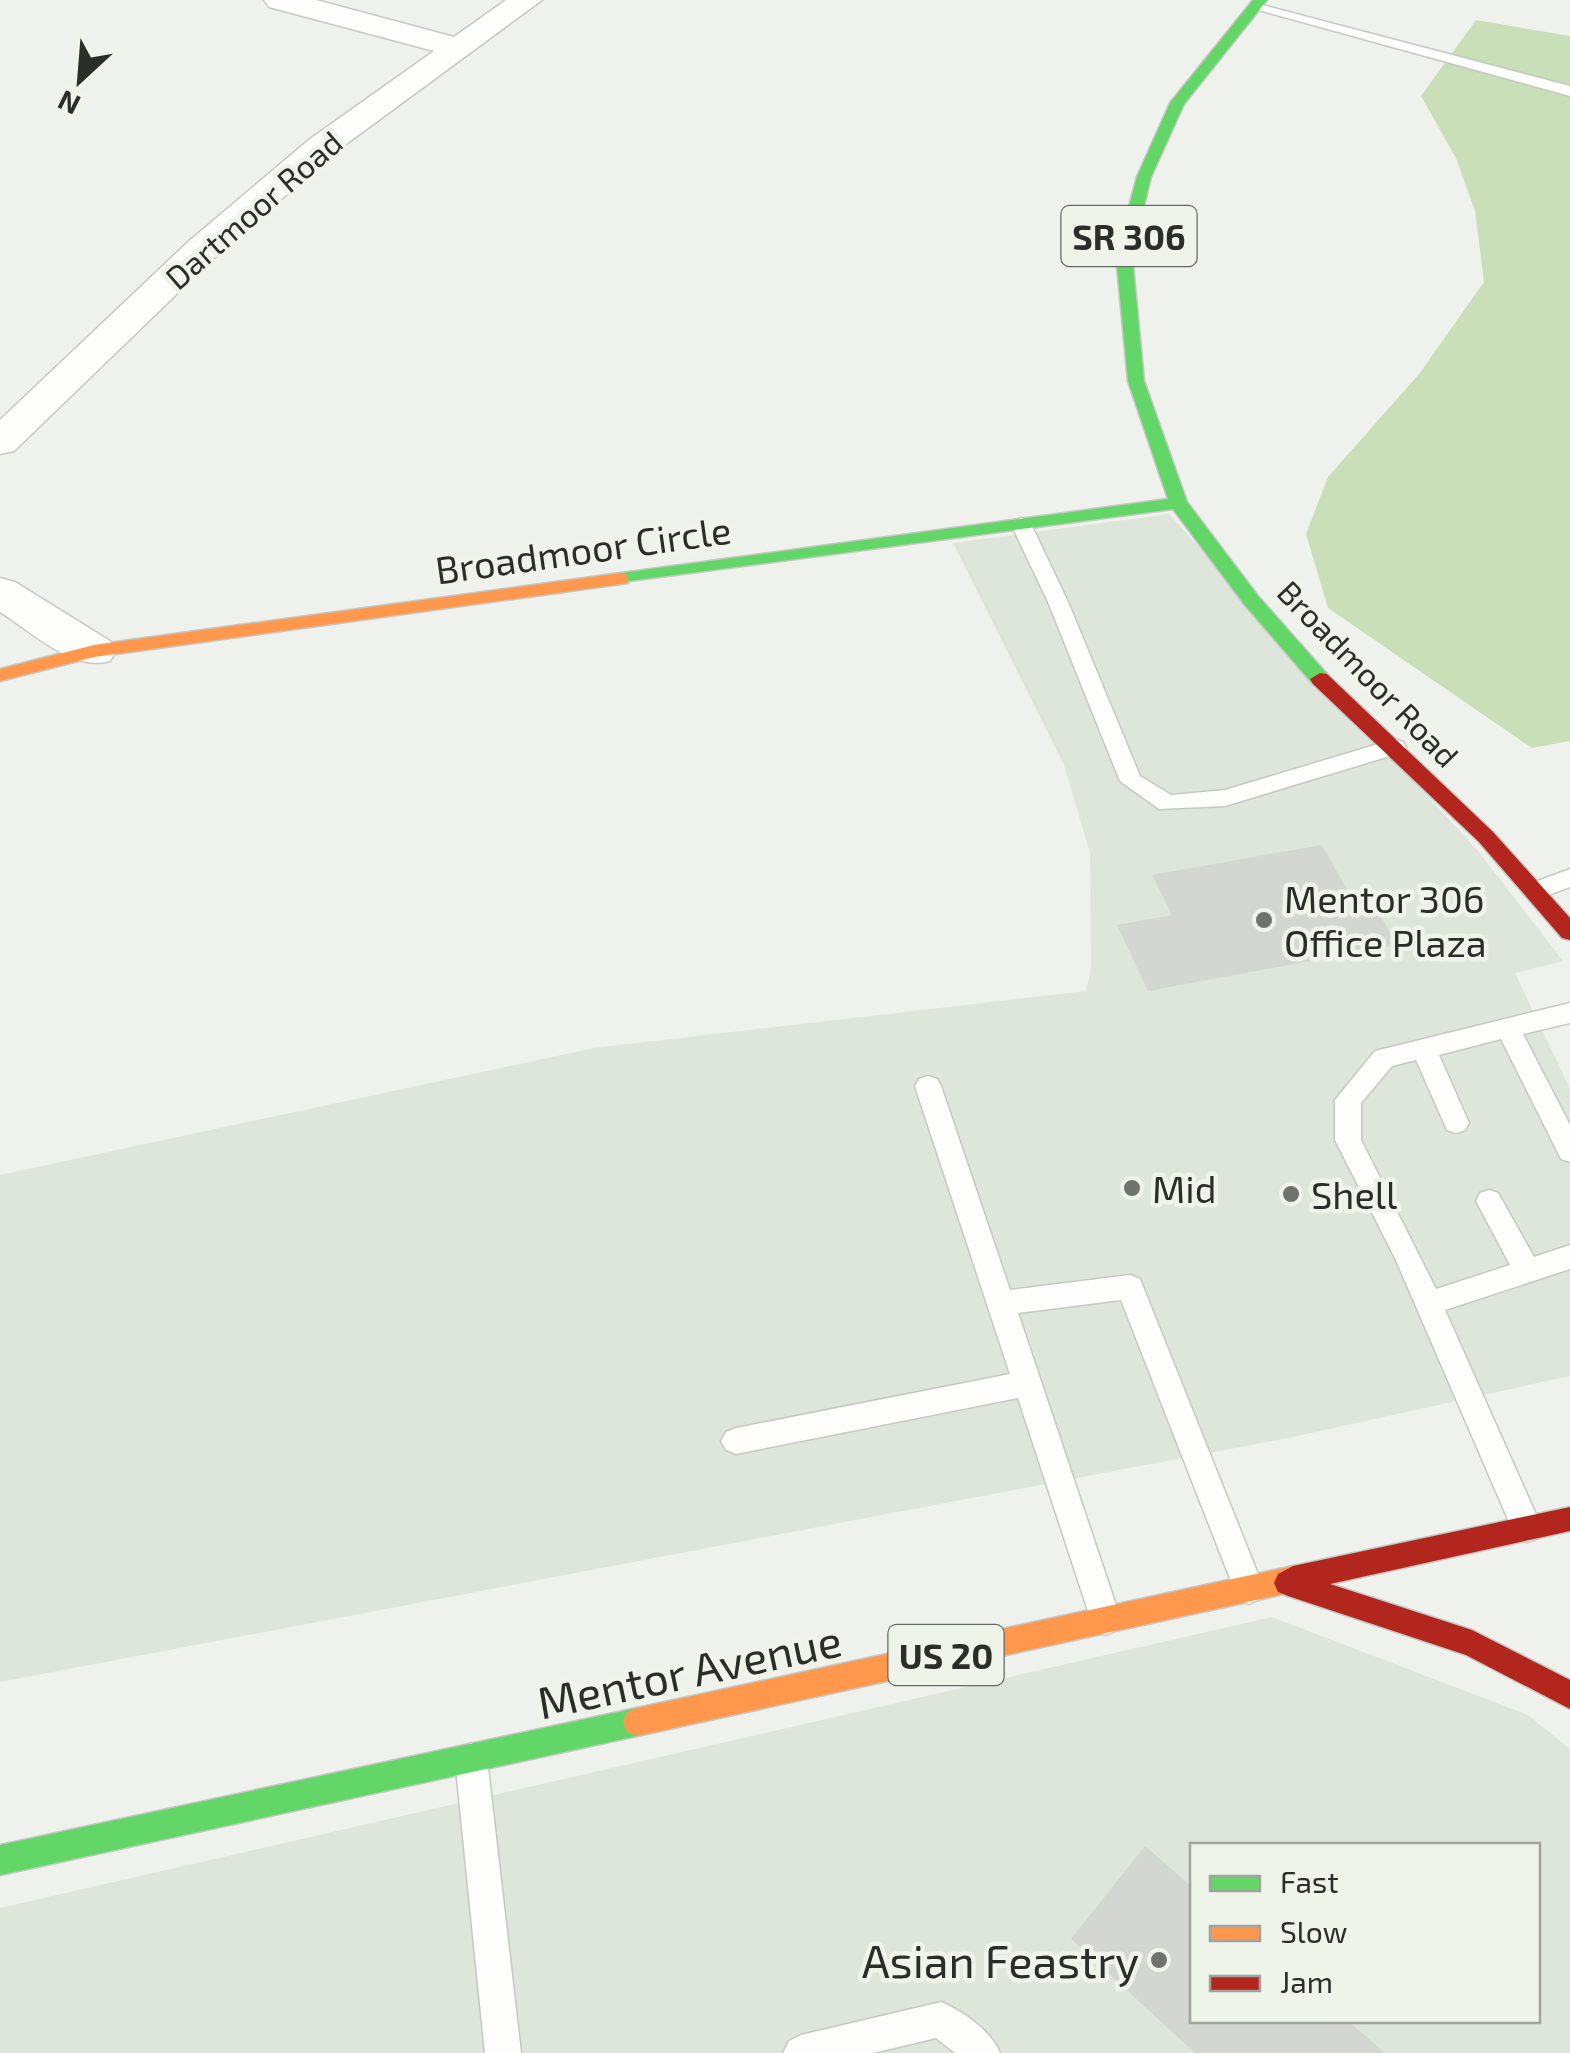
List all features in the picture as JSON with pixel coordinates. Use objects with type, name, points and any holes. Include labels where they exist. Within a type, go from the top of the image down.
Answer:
[{"type":"main road","name":"Broadmoor Road","points":[[1258,2],[1177,103],[1144,177],[1124,254],[1136,381],[1178,502],[1252,600],[1320,679],[1394,746],[1570,932]]},
{"type":"main road","name":"Broadmoor Circle","points":[[0,674],[94,651],[1178,502]]},
{"type":"main road","name":"Mentor Avenue","points":[[0,1860],[1570,1519]]},
{"type":"main road","points":[[1285,1582],[1472,1644],[1570,1694]]},
{"type":"street","points":[[280,0],[460,48]]},
{"type":"street","name":"Dartmoor Road","points":[[0,442],[201,250],[322,146],[526,0]]},
{"type":"street","points":[[0,592],[94,651]]},
{"type":"lane","points":[[1258,2],[1570,91]]},
{"type":"lane","points":[[1021,524],[1058,602],[1131,781],[1167,802],[1225,798],[1394,746]]},
{"type":"lane","points":[[1535,891],[1570,878]]},
{"type":"lane","points":[[1527,1528],[1428,1303],[1348,1140],[1348,1100],[1384,1058],[1570,1013]]},
{"type":"lane","points":[[1507,1028],[1570,1151]]},
{"type":"lane","points":[[1423,1047],[1456,1123]]},
{"type":"lane","points":[[928,1086],[1106,1620]]},
{"type":"lane","points":[[1490,1201],[1528,1272]]},
{"type":"lane","points":[[1428,1303],[1570,1258]]},
{"type":"lane","points":[[1001,1303],[1130,1287],[1249,1589]]},
{"type":"lane","points":[[736,1442],[1027,1382]]},
{"type":"lane","points":[[470,1758],[503,2053]]},
{"type":"lane","points":[[801,2053],[941,2020],[982,2053]]},
{"type":"shaded area","points":[[1169,514],[1478,851],[1563,961],[1515,973],[1570,1089],[1570,1376],[1288,1438],[0,1682],[0,1175],[594,1048],[1086,991],[1091,969],[1090,853],[1064,765],[953,543]]},
{"type":"shaded area","points":[[1272,1617],[1528,1715],[1570,1749],[1570,2053],[0,2053],[0,1908]]},
{"type":"green space","points":[[1476,20],[1570,36],[1570,741],[1532,748],[1328,608],[1306,534],[1328,477],[1419,374],[1484,282],[1475,211],[1456,158],[1421,96]]},
{"type":"building","name":"Mentor 306 Office Plaza","points":[[1322,845],[1350,895],[1367,892],[1397,945],[1148,991],[1117,925],[1172,915],[1152,875]]},
{"type":"building","points":[[1145,1846],[1190,1885],[1190,2023],[1350,2023],[1385,2053],[1195,2053],[1071,1939]]},
{"type":"traffic: fast","points":[[1260,0],[1177,103],[1144,177],[1124,255],[1136,381],[1178,503],[1251,600],[1320,679]]},
{"type":"traffic: fast","points":[[621,579],[1178,503]]},
{"type":"traffic: fast","points":[[0,1860],[637,1722]]},
{"type":"traffic: slow","points":[[0,675],[94,651],[621,579]]},
{"type":"traffic: slow","points":[[637,1722],[1293,1579]]},
{"type":"traffic: jam","points":[[1320,679],[1486,837],[1570,932]]},
{"type":"traffic: jam","points":[[1293,1579],[1570,1519]]},
{"type":"traffic: jam","points":[[1288,1583],[1472,1644],[1570,1695]]},
{"type":"place","name":"Mentor 306 Office Plaza","points":[[1264,920]]},
{"type":"place","name":"Mid","points":[[1132,1188]]},
{"type":"place","name":"Shell","points":[[1291,1194]]},
{"type":"place","name":"Asian Feastry","points":[[1159,1960]]}]
